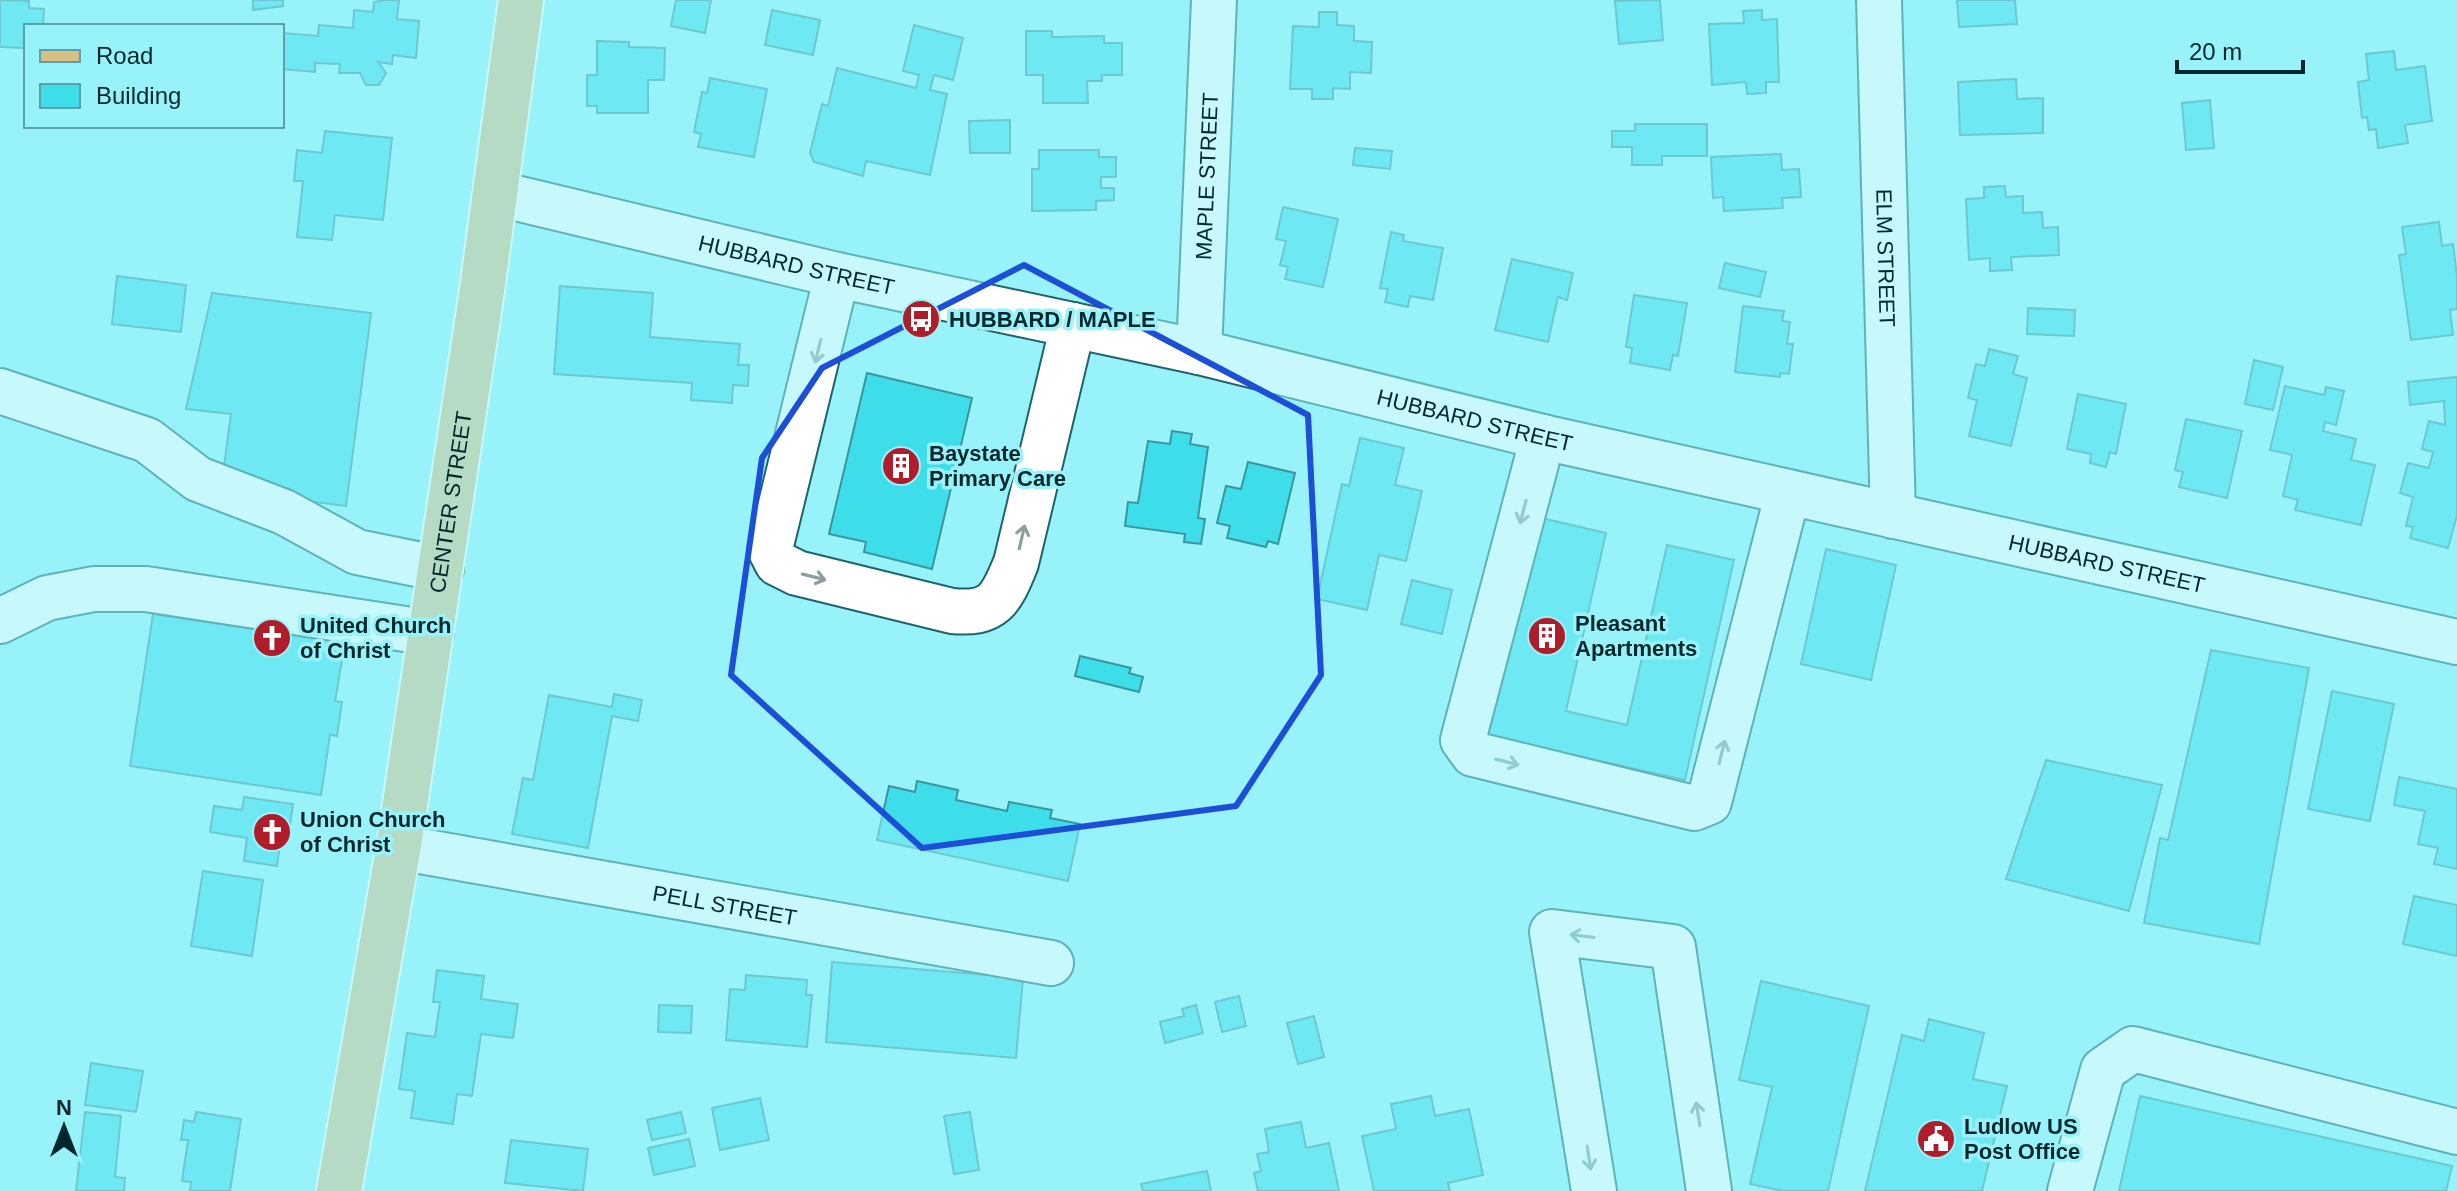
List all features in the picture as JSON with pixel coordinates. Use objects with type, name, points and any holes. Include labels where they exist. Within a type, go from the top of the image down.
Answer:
[{"type":"main road","name":"CENTER STREET","points":[[339,1191],[398,847],[441,569],[521,0]]},
{"type":"street","name":"MAPLE STREET","points":[[1199,352],[1214,0]]},
{"type":"street","name":"ELM STREET","points":[[1879,0],[1893,516]]},
{"type":"street","name":"HUBBARD STREET","points":[[495,193],[837,275],[1199,352],[1543,437],[2457,642]]},
{"type":"street","points":[[837,275],[770,549],[777,563],[797,573],[952,611],[976,613],[993,605],[1007,586],[1016,563],[1073,325]]},
{"type":"street","points":[[0,391],[147,440],[198,479],[284,512],[357,552],[441,569]]},
{"type":"street","points":[[1543,437],[1463,740],[1473,754],[1694,808],[1709,802],[1788,492]]},
{"type":"street","points":[[0,621],[47,598],[94,589],[146,589],[431,633]]},
{"type":"street","name":"PELL STREET","points":[[398,847],[1051,963]]},
{"type":"street","points":[[1594,1191],[1552,932],[1673,947],[1709,1191]]},
{"type":"street","points":[[2070,1191],[2103,1070],[2133,1049],[2457,1132]]},
{"type":"highlighted area","points":[[1024,265],[1308,415],[1321,675],[1236,806],[922,848],[731,675],[762,458],[822,368]]},
{"type":"building","points":[[0,0],[29,1],[29,8],[44,9],[43,24],[24,24],[24,48],[0,47]]},
{"type":"building","points":[[253,0],[283,0],[283,6],[253,10]]},
{"type":"building","points":[[399,0],[397,19],[419,21],[416,58],[393,55],[392,64],[378,62],[386,73],[379,85],[366,85],[360,73],[339,73],[340,64],[315,63],[315,72],[284,69],[284,33],[318,36],[319,25],[353,28],[354,10],[373,12],[374,2]]},
{"type":"building","points":[[676,0],[711,0],[705,33],[671,26]]},
{"type":"building","points":[[1660,0],[1663,40],[1619,44],[1615,1]]},
{"type":"building","points":[[1957,0],[2015,0],[2017,24],[1959,27]]},
{"type":"building","points":[[772,10],[820,20],[813,55],[765,45]]},
{"type":"building","points":[[1762,10],[1762,20],[1777,19],[1779,82],[1766,82],[1766,93],[1747,94],[1746,82],[1712,85],[1709,24],[1744,23],[1743,11]]},
{"type":"building","points":[[1319,12],[1337,12],[1337,25],[1354,26],[1354,41],[1372,42],[1371,73],[1350,72],[1350,89],[1333,88],[1333,99],[1312,99],[1312,89],[1290,89],[1293,26],[1319,27]]},
{"type":"building","points":[[914,25],[963,38],[953,80],[934,75],[930,90],[947,94],[930,175],[866,161],[863,176],[814,162],[810,153],[822,104],[828,106],[837,68],[916,88],[919,75],[903,71]]},
{"type":"building","points":[[1026,31],[1052,31],[1052,37],[1104,36],[1104,43],[1122,43],[1122,75],[1102,75],[1102,81],[1087,81],[1088,103],[1043,103],[1043,75],[1026,75]]},
{"type":"building","points":[[597,41],[629,42],[629,47],[665,48],[664,80],[648,80],[648,113],[597,113],[597,106],[587,106],[587,75],[597,75]]},
{"type":"building","points":[[2394,51],[2396,70],[2425,66],[2432,121],[2405,125],[2408,143],[2378,148],[2376,129],[2369,130],[2367,117],[2362,118],[2358,82],[2369,80],[2366,54]]},
{"type":"building","points":[[710,78],[767,89],[754,157],[698,147],[701,134],[694,132],[702,92],[707,93]]},
{"type":"building","points":[[2016,79],[2017,99],[2043,98],[2043,133],[1960,135],[1958,82]]},
{"type":"building","points":[[2210,100],[2214,148],[2186,150],[2182,103]]},
{"type":"building","points":[[1010,120],[1010,153],[970,153],[969,121]]},
{"type":"building","points":[[1635,124],[1707,124],[1707,156],[1662,156],[1662,165],[1632,165],[1632,147],[1612,147],[1612,131],[1635,131]]},
{"type":"building","points":[[325,131],[392,138],[383,220],[335,215],[332,240],[297,237],[303,181],[294,181],[297,150],[322,153]]},
{"type":"building","points":[[1355,148],[1392,151],[1390,169],[1353,165]]},
{"type":"building","points":[[1039,150],[1099,150],[1099,157],[1116,157],[1116,177],[1101,177],[1101,188],[1114,188],[1114,200],[1096,201],[1096,210],[1032,211],[1032,169],[1039,169]]},
{"type":"building","points":[[1781,154],[1782,170],[1799,169],[1801,197],[1782,198],[1783,208],[1724,211],[1723,197],[1713,198],[1711,157]]},
{"type":"building","points":[[2005,186],[2006,197],[2023,196],[2023,213],[2042,212],[2043,228],[2058,227],[2059,255],[2011,257],[2012,270],[1990,271],[1990,258],[1969,260],[1966,199],[1984,198],[1984,187]]},
{"type":"building","points":[[1283,207],[1338,219],[1323,287],[1285,279],[1288,267],[1280,265],[1286,241],[1276,239]]},
{"type":"building","points":[[2439,222],[2442,246],[2453,244],[2457,276],[2457,309],[2450,310],[2453,335],[2411,340],[2399,255],[2406,254],[2402,227]]},
{"type":"building","points":[[1391,232],[1404,235],[1403,241],[1443,248],[1433,300],[1410,296],[1408,307],[1385,302],[1388,289],[1380,288]]},
{"type":"building","points":[[1512,259],[1573,273],[1567,300],[1558,297],[1548,342],[1495,330]]},
{"type":"building","points":[[1725,263],[1766,272],[1760,297],[1719,288]]},
{"type":"building","points":[[117,276],[186,285],[181,332],[112,324]]},
{"type":"building","points":[[560,286],[653,293],[650,337],[740,344],[738,365],[749,365],[748,386],[733,385],[732,403],[691,400],[692,383],[554,374]]},
{"type":"building","points":[[212,293],[371,313],[346,506],[289,499],[290,489],[222,481],[231,414],[186,409]]},
{"type":"building","points":[[1634,295],[1687,303],[1678,356],[1673,355],[1670,370],[1630,363],[1632,348],[1626,347]]},
{"type":"building","points":[[1743,306],[1784,311],[1782,321],[1790,322],[1787,344],[1793,344],[1789,374],[1780,373],[1780,377],[1735,372]]},
{"type":"building","points":[[2028,308],[2075,310],[2074,336],[2027,334]]},
{"type":"building","points":[[1989,349],[2018,356],[2013,374],[2027,378],[2011,446],[1969,436],[1977,400],[1968,398],[1976,364],[1985,366]]},
{"type":"building","points":[[2254,360],[2283,367],[2273,410],[2245,404]]},
{"type":"building","name":"Baystate Primary Care","points":[[867,373],[972,398],[932,569],[864,552],[866,542],[829,534]]},
{"type":"building","points":[[2457,377],[2457,515],[2448,548],[2410,538],[2413,527],[2406,526],[2413,497],[2400,493],[2408,463],[2429,468],[2433,452],[2422,449],[2429,421],[2445,425],[2444,401],[2410,405],[2408,382]]},
{"type":"building","points":[[2285,386],[2324,395],[2326,387],[2344,391],[2336,425],[2325,422],[2323,431],[2356,439],[2351,460],[2375,465],[2361,525],[2295,510],[2298,500],[2283,496],[2292,455],[2270,450]]},
{"type":"building","points":[[2078,394],[2126,404],[2116,454],[2110,452],[2106,467],[2090,463],[2091,454],[2067,449]]},
{"type":"building","points":[[2186,419],[2242,431],[2227,498],[2179,487],[2183,472],[2175,470]]},
{"type":"building","points":[[1172,431],[1192,434],[1190,444],[1208,447],[1198,518],[1205,519],[1201,544],[1184,542],[1185,534],[1125,526],[1128,502],[1138,503],[1148,441],[1170,444]]},
{"type":"building","points":[[1360,438],[1404,448],[1395,485],[1422,491],[1406,561],[1379,555],[1367,610],[1317,599],[1342,484],[1349,486]]},
{"type":"building","points":[[1248,462],[1295,473],[1278,544],[1268,541],[1266,547],[1227,538],[1230,526],[1217,523],[1226,486],[1241,489]]},
{"type":"building","name":"Pleasant Apartments","points":[[1537,517],[1606,533],[1566,711],[1627,725],[1667,545],[1734,560],[1685,780],[1488,736]]},
{"type":"building","points":[[1826,549],[1896,565],[1871,680],[1801,664]]},
{"type":"building","points":[[1412,580],[1452,590],[1442,634],[1401,624]]},
{"type":"building","points":[[153,614],[345,643],[335,701],[342,702],[337,736],[330,735],[321,795],[130,766]]},
{"type":"building","points":[[2211,650],[2309,668],[2259,944],[2144,923],[2160,838],[2168,840]]},
{"type":"building","points":[[1080,656],[1131,668],[1129,673],[1143,677],[1139,692],[1075,676]]},
{"type":"building","points":[[2332,691],[2394,704],[2370,821],[2308,809]]},
{"type":"building","points":[[614,694],[642,700],[638,721],[612,716],[588,848],[512,834],[523,778],[533,780],[549,695],[612,707]]},
{"type":"building","points":[[2046,760],[2162,785],[2129,911],[2006,879]]},
{"type":"building","points":[[2399,777],[2457,789],[2457,869],[2434,864],[2438,848],[2418,844],[2425,811],[2394,805]]},
{"type":"building","points":[[917,781],[958,790],[956,800],[1007,811],[1009,802],[1052,810],[1050,818],[1080,824],[1068,881],[877,840],[889,786],[915,792]]},
{"type":"building","points":[[244,797],[293,804],[288,839],[281,837],[277,866],[244,861],[247,838],[210,832],[214,806],[242,810]]},
{"type":"building","points":[[203,871],[263,880],[252,956],[191,946]]},
{"type":"building","points":[[2414,896],[2457,905],[2457,956],[2403,944]]},
{"type":"building","points":[[832,962],[1023,978],[1016,1058],[826,1042]]},
{"type":"building","points":[[437,970],[484,976],[481,999],[518,1004],[513,1038],[481,1034],[472,1096],[457,1094],[453,1124],[411,1118],[415,1091],[399,1089],[407,1033],[435,1037],[440,1002],[433,1002]]},
{"type":"building","points":[[746,975],[807,980],[806,995],[812,995],[807,1047],[726,1040],[730,989],[745,990]]},
{"type":"building","points":[[1761,981],[1869,1006],[1828,1191],[1783,1191],[1750,1184],[1772,1087],[1739,1080]]},
{"type":"building","points":[[1239,996],[1246,1026],[1222,1032],[1215,1002]]},
{"type":"building","points":[[659,1005],[692,1006],[691,1033],[658,1032]]},
{"type":"building","points":[[1196,1005],[1203,1033],[1165,1043],[1160,1022],[1184,1016],[1182,1009]]},
{"type":"building","points":[[1314,1016],[1324,1057],[1298,1064],[1287,1023]]},
{"type":"building","name":"Ludlow US Post Office","points":[[1929,1019],[1984,1033],[1973,1079],[2007,1086],[1982,1191],[1865,1191],[1902,1035],[1924,1041]]},
{"type":"building","points":[[91,1063],[143,1071],[136,1112],[85,1105]]},
{"type":"building","points":[[1431,1096],[1435,1116],[1469,1109],[1483,1175],[1448,1183],[1450,1191],[1374,1191],[1362,1136],[1396,1129],[1391,1104]]},
{"type":"building","points":[[2140,1096],[2452,1166],[2446,1191],[2119,1191]]},
{"type":"building","points":[[760,1098],[769,1140],[720,1150],[712,1108]]},
{"type":"building","points":[[85,1112],[121,1116],[115,1177],[125,1178],[124,1191],[76,1191]]},
{"type":"building","points":[[196,1112],[241,1119],[230,1191],[190,1191],[191,1182],[182,1181],[188,1140],[181,1140],[184,1120],[194,1122]]},
{"type":"building","points":[[681,1112],[686,1133],[652,1140],[647,1120]]},
{"type":"building","points":[[970,1112],[979,1170],[954,1174],[944,1116]]},
{"type":"building","points":[[1301,1122],[1306,1148],[1329,1143],[1339,1191],[1258,1191],[1254,1173],[1261,1171],[1257,1154],[1269,1152],[1265,1129]]},
{"type":"building","points":[[689,1139],[695,1166],[654,1175],[648,1148]]},
{"type":"building","points":[[511,1140],[588,1149],[583,1191],[505,1183]]},
{"type":"building","points":[[1207,1171],[1211,1191],[1143,1191],[1141,1184]]},
{"type":"place","name":"HUBBARD / MAPLE","points":[[921,319]]},
{"type":"place","name":"Baystate Primary Care","points":[[901,466]]},
{"type":"place","name":"Pleasant Apartments","points":[[1547,636]]},
{"type":"place","name":"United Church of Christ","points":[[272,638]]},
{"type":"place","name":"Union Church of Christ","points":[[272,832]]},
{"type":"place","name":"Ludlow US Post Office","points":[[1936,1139]]}]
